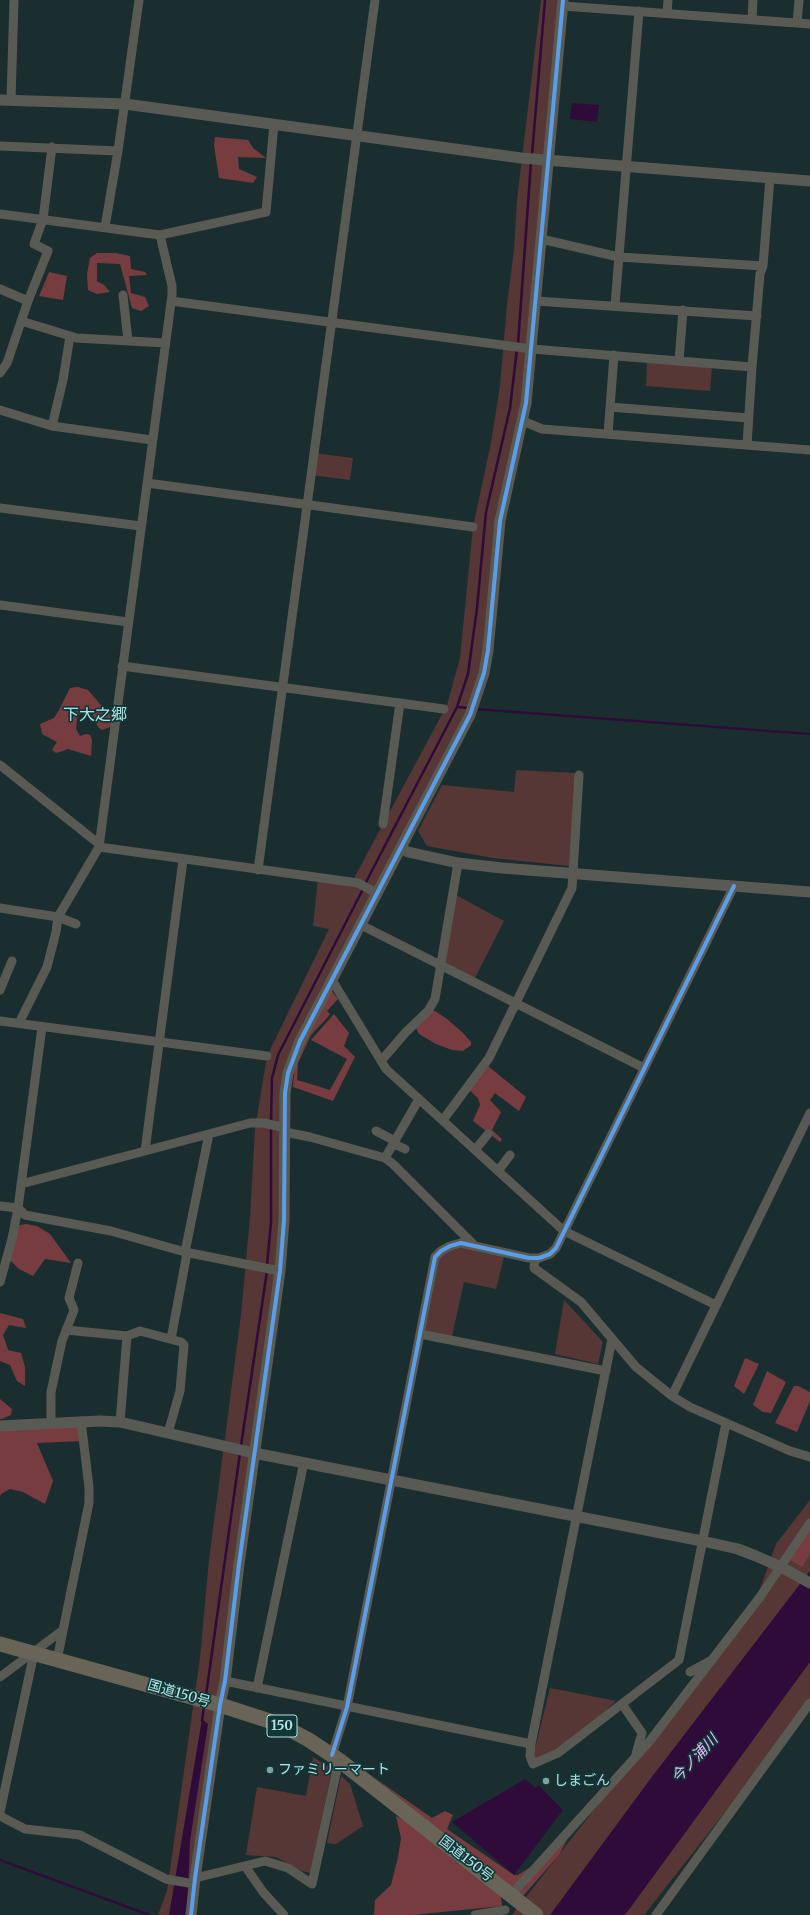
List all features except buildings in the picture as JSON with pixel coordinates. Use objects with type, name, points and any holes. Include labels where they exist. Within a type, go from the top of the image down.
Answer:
[{"type":"highway","name":"国道150号","points":[[0,1644],[220,1705],[279,1724],[336,1757],[536,1915]]},
{"type":"street","points":[[11,100],[14,0]]},
{"type":"street","points":[[105,227],[118,151],[139,0]]},
{"type":"street","points":[[258,870],[375,0]]},
{"type":"street","points":[[619,10],[620,0]]},
{"type":"street","points":[[667,13],[668,0]]},
{"type":"street","points":[[752,19],[753,0]]},
{"type":"street","points":[[797,23],[799,0]]},
{"type":"street","points":[[192,1915],[192,1881],[225,1681],[284,1220],[286,1093],[290,1066],[300,1041],[361,925],[375,892],[401,848],[470,716],[477,697],[488,650],[500,521],[523,421],[529,348],[536,301],[563,3],[619,10],[810,24]]},
{"type":"street","points":[[615,305],[639,11]]},
{"type":"street","points":[[0,100],[125,104],[521,158],[810,181]]},
{"type":"street","points":[[0,214],[160,235],[266,212],[274,124]]},
{"type":"street","points":[[0,146],[118,151]]},
{"type":"street","points":[[0,374],[7,363],[28,300],[48,251],[34,244],[43,219],[52,148]]},
{"type":"street","points":[[747,445],[760,274],[763,266],[770,178]]},
{"type":"street","points":[[18,1024],[47,967],[56,932],[58,917],[99,846],[171,301],[172,286],[160,235]]},
{"type":"street","points":[[541,239],[620,257],[763,266]]},
{"type":"street","points":[[0,289],[28,300]]},
{"type":"street","points":[[123,295],[128,341]]},
{"type":"street","points":[[171,301],[510,346],[752,367]]},
{"type":"street","points":[[536,301],[615,305],[757,316]]},
{"type":"street","points":[[679,361],[683,310]]},
{"type":"street","points":[[21,321],[77,338],[165,343]]},
{"type":"street","points":[[52,426],[64,377],[70,336]]},
{"type":"street","points":[[608,434],[614,356]]},
{"type":"street","points":[[610,407],[748,418]]},
{"type":"street","points":[[0,410],[52,426],[152,440]]},
{"type":"street","points":[[523,421],[542,429],[810,450]]},
{"type":"street","points":[[146,483],[473,527]]},
{"type":"street","points":[[0,508],[141,526]]},
{"type":"street","points":[[0,605],[128,622]]},
{"type":"street","points":[[122,666],[444,708]]},
{"type":"street","points":[[383,824],[400,703]]},
{"type":"street","points":[[0,765],[99,846],[183,860],[358,883],[375,892]]},
{"type":"street","points":[[443,1120],[489,1058],[572,888],[578,775]]},
{"type":"street","points":[[401,848],[408,852],[458,863],[573,874],[810,892]]},
{"type":"street","points":[[144,1151],[183,860]]},
{"type":"street","points":[[381,1061],[406,1032],[428,1011],[438,989],[440,965],[458,863]]},
{"type":"street","points":[[0,1816],[25,1829],[80,1835],[166,1879],[192,1881],[265,1861],[278,1863],[312,1884],[435,1257],[441,1251],[450,1246],[461,1243],[473,1244],[535,1258],[550,1254],[556,1248],[734,886]]},
{"type":"street","points":[[0,908],[58,917],[76,924]]},
{"type":"street","points":[[361,925],[644,1068]]},
{"type":"street","points":[[0,990],[12,961]]},
{"type":"street","points":[[332,980],[386,1069],[564,1231],[716,1305]]},
{"type":"street","points":[[0,1021],[267,1056]]},
{"type":"street","points":[[0,1282],[12,1240],[18,1208],[42,1027]]},
{"type":"street","points":[[385,1158],[419,1099]]},
{"type":"street","points":[[672,1396],[810,1113]]},
{"type":"street","points":[[21,1184],[250,1123],[264,1123],[310,1138],[385,1158],[393,1164],[473,1244]]},
{"type":"street","points":[[376,1131],[406,1149]]},
{"type":"street","points":[[171,1339],[209,1134]]},
{"type":"street","points":[[475,1150],[488,1134]]},
{"type":"street","points":[[498,1171],[510,1155]]},
{"type":"street","points":[[0,1206],[18,1208],[25,1215],[111,1231],[186,1253],[277,1270]]},
{"type":"street","points":[[535,1258],[534,1268],[564,1288],[581,1302],[636,1367],[672,1396],[726,1423],[810,1457]]},
{"type":"street","points":[[51,1423],[52,1392],[62,1341],[74,1310],[70,1298],[78,1263]]},
{"type":"street","points":[[66,1330],[127,1336],[140,1331],[181,1342],[184,1346],[180,1391],[168,1433]]},
{"type":"street","points":[[420,1334],[606,1370]]},
{"type":"street","points":[[120,1422],[127,1336]]},
{"type":"street","points":[[612,1339],[531,1744],[530,1756],[533,1764],[558,1753],[679,1660],[726,1423]]},
{"type":"street","points":[[57,1660],[89,1503],[89,1487],[81,1422]]},
{"type":"street","points":[[0,1426],[51,1423],[120,1422],[254,1453],[738,1549],[780,1566],[810,1583]]},
{"type":"street","points":[[257,1688],[304,1462]]},
{"type":"street","points":[[475,1915],[504,1913],[515,1898],[634,1759],[712,1660],[760,1597],[810,1523]]},
{"type":"street","points":[[0,1677],[63,1630]]},
{"type":"street","points":[[0,1812],[34,1653]]},
{"type":"street","points":[[690,1672],[712,1660]]},
{"type":"street","points":[[225,1681],[531,1744]]},
{"type":"street","points":[[656,1915],[810,1703]]},
{"type":"street","points":[[622,1704],[642,1733],[640,1744],[634,1759]]},
{"type":"street","points":[[246,1866],[264,1892],[284,1915]]},
{"type":"shaded area","points":[[541,0],[563,0],[532,352],[496,520],[482,681],[287,1077],[279,1246],[193,1896],[197,1915],[158,1915],[167,1891],[200,1658],[209,1560],[241,1315],[250,1217],[255,1129],[267,1056],[329,929],[313,926],[318,878],[352,882],[447,705],[460,658],[473,527],[491,443],[500,386],[507,305],[514,250],[517,200]]},
{"type":"shaded area","points":[[215,137],[248,140],[253,148],[266,158],[238,157],[239,169],[257,177],[253,183],[219,178],[214,145]]},
{"type":"shaded area","points":[[97,253],[116,253],[130,256],[131,269],[145,272],[147,275],[129,276],[131,293],[145,297],[149,306],[141,311],[132,308],[120,264],[97,263],[97,281],[104,285],[110,292],[97,294],[88,290],[87,274],[90,258]]},
{"type":"shaded area","points":[[49,272],[67,276],[63,300],[39,296]]},
{"type":"shaded area","points":[[647,362],[712,367],[710,391],[646,386]]},
{"type":"shaded area","points":[[314,453],[353,458],[350,480],[311,475]]},
{"type":"shaded area","points":[[78,687],[88,690],[106,711],[116,716],[115,725],[102,730],[98,727],[92,713],[88,709],[82,710],[77,719],[76,729],[80,736],[86,734],[90,735],[92,740],[91,756],[68,749],[56,753],[52,750],[57,742],[42,734],[40,724],[54,718],[70,688]]},
{"type":"shaded area","points":[[516,770],[576,773],[569,866],[493,858],[427,846],[418,831],[442,785],[514,792]]},
{"type":"shaded area","points":[[456,895],[504,921],[474,980],[440,965]]},
{"type":"shaded area","points":[[331,990],[338,999],[327,1011],[330,1014],[311,1035],[298,1063],[297,1080],[330,1090],[347,1059],[311,1040],[334,1014],[349,1033],[344,1046],[355,1057],[333,1101],[293,1087],[295,1063],[301,1041]]},
{"type":"shaded area","points":[[428,1011],[435,1011],[447,1019],[462,1032],[471,1042],[471,1045],[463,1051],[452,1050],[436,1044],[419,1034],[416,1028]]},
{"type":"shaded area","points":[[488,1066],[526,1097],[519,1111],[495,1093],[490,1100],[501,1112],[492,1130],[502,1139],[500,1142],[473,1121],[480,1105],[478,1098],[469,1090]]},
{"type":"shaded area","points":[[26,1224],[37,1226],[50,1234],[71,1263],[45,1259],[33,1276],[19,1269],[7,1257],[15,1226]]},
{"type":"shaded area","points":[[455,1244],[471,1246],[504,1257],[496,1289],[464,1282],[452,1336],[421,1330],[435,1257]]},
{"type":"shaded area","points":[[564,1300],[603,1342],[598,1364],[555,1354]]},
{"type":"shaded area","points":[[0,1313],[23,1319],[26,1328],[9,1325],[3,1335],[8,1350],[21,1353],[25,1367],[25,1386],[17,1381],[10,1365],[0,1361]]},
{"type":"shaded area","points":[[745,1358],[759,1364],[744,1394],[734,1386]]},
{"type":"shaded area","points":[[767,1371],[786,1382],[771,1413],[763,1412],[753,1405]]},
{"type":"shaded area","points":[[794,1386],[798,1386],[810,1392],[810,1401],[797,1432],[775,1423]]},
{"type":"shaded area","points":[[0,1399],[12,1409],[11,1415],[2,1419],[0,1419]]},
{"type":"shaded area","points":[[81,1421],[83,1441],[37,1443],[53,1481],[45,1504],[23,1492],[10,1489],[1,1494],[0,1497],[0,1426]]},
{"type":"shaded area","points":[[810,1500],[810,1704],[644,1915],[512,1915],[755,1603],[776,1544]]},
{"type":"shaded area","points":[[810,1523],[810,1554],[802,1567],[790,1560],[788,1555]]},
{"type":"shaded area","points":[[550,1688],[616,1701],[568,1745],[532,1761]]},
{"type":"shaded area","points":[[313,1757],[332,1769],[310,1873],[301,1871],[276,1857],[246,1855],[257,1787],[306,1796]]},
{"type":"shaded area","points":[[341,1776],[350,1784],[363,1826],[336,1844],[327,1843]]},
{"type":"shaded area","points":[[372,1776],[432,1818],[445,1811],[453,1815],[447,1829],[514,1875],[518,1875],[546,1857],[573,1828],[559,1855],[523,1896]]},
{"type":"shaded area","points":[[396,1816],[419,1828],[456,1862],[488,1884],[501,1897],[502,1906],[412,1915],[374,1915],[375,1900],[391,1885],[398,1857],[401,1838]]},
{"type":"water","points":[[572,103],[599,105],[597,122],[570,119]]},
{"type":"water","name":"今ノ浦川","points":[[810,1571],[810,1662],[628,1911],[624,1915],[550,1915],[651,1778]]},
{"type":"water","points":[[202,1719],[208,1724],[190,1841],[187,1915],[169,1915]]},
{"type":"water","points":[[525,1779],[536,1788],[538,1785],[563,1810],[514,1875],[452,1822]]},
{"type":"waterway","points":[[532,155],[545,0]]},
{"type":"waterway","points":[[518,344],[531,162]]},
{"type":"waterway","points":[[365,884],[457,707],[468,674],[477,608],[486,512],[510,408],[517,349]]},
{"type":"waterway","points":[[457,707],[468,708]]},
{"type":"waterway","points":[[475,709],[810,734]]},
{"type":"waterway","points":[[271,1122],[272,1078],[278,1055],[363,889]]},
{"type":"waterway","points":[[267,1266],[271,1222],[271,1127]]},
{"type":"waterway","points":[[241,1446],[267,1271]]},
{"type":"waterway","points":[[206,1695],[240,1453]]},
{"type":"waterway","points":[[202,1721],[204,1706]]},
{"type":"waterway","points":[[0,1860],[149,1915]]},
{"type":"cycle path","points":[[191,1915],[220,1705],[225,1681],[239,1564],[280,1271],[284,1220],[285,1093],[288,1073],[300,1041],[470,715],[484,673],[488,650],[500,521],[526,403],[563,0]]},
{"type":"cycle path","points":[[332,1755],[347,1707],[435,1257],[441,1251],[450,1246],[461,1243],[529,1258],[539,1258],[550,1254],[556,1248],[734,886]]},
{"type":"place","name":"ファミリーマート","points":[[270,1770]]},
{"type":"place","name":"しまごん","points":[[546,1781]]},
{"type":"district","name":"下大之郷","points":[[95,715]]}]
